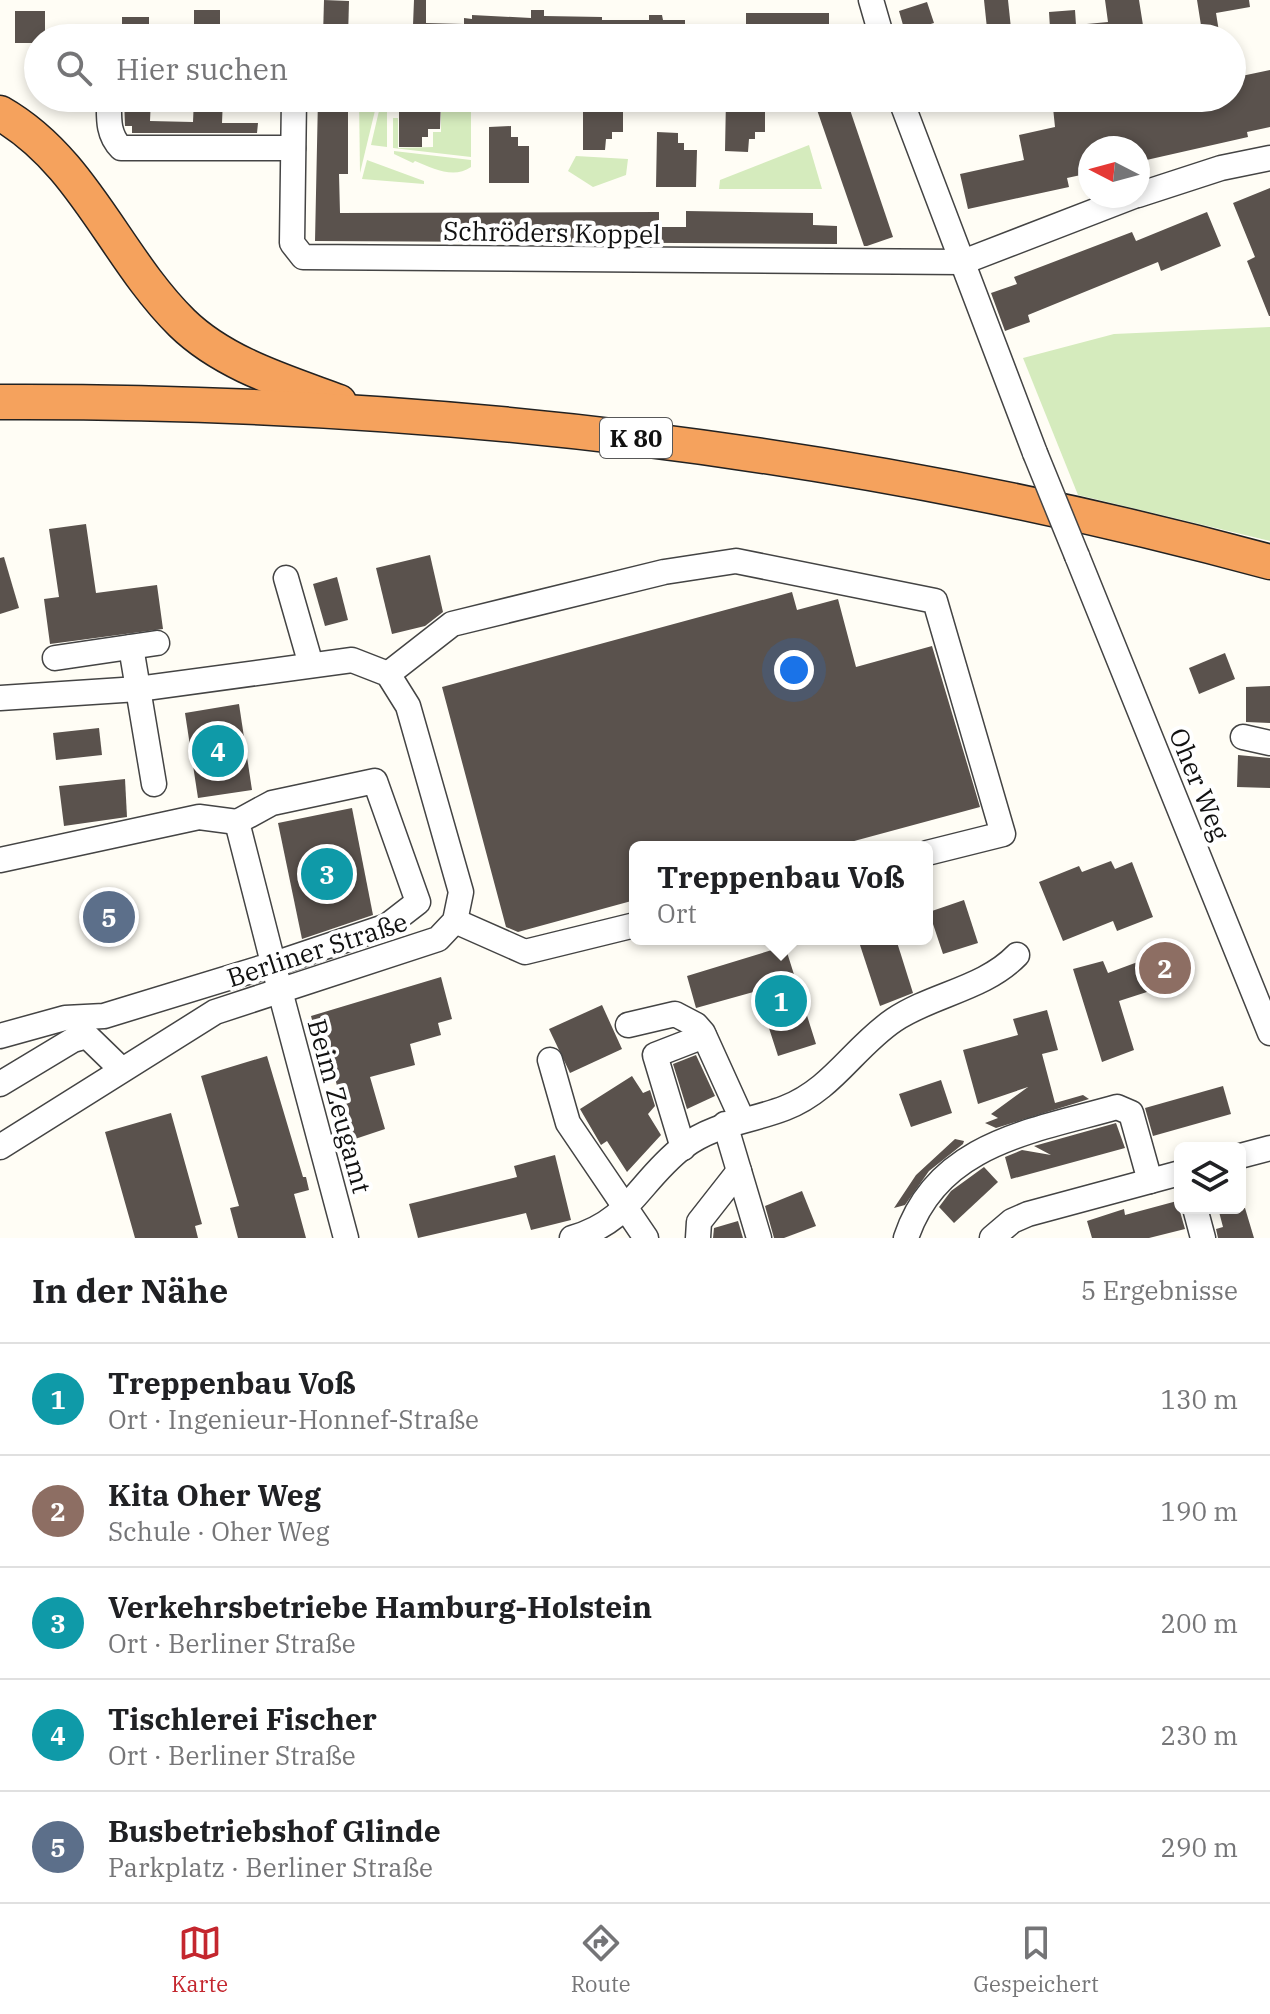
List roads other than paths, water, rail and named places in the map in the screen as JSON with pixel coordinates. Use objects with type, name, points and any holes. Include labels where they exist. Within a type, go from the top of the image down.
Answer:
[{"type":"highway","points":[[0,113],[25,129],[83,188],[134,268],[184,325],[241,363],[369,414]]},
{"type":"highway","name":"K 80","points":[[0,402],[116,402],[369,414],[602,434],[816,464],[1003,499],[1270,562]]},
{"type":"street","points":[[871,0],[878,24]]},
{"type":"street","points":[[109,112],[113,140],[121,148],[293,148]]},
{"type":"street","name":"Schröders Koppel","points":[[294,112],[292,243],[303,257],[963,262]]},
{"type":"street","points":[[905,112],[963,262],[1102,208]]},
{"type":"street","points":[[1150,191],[1221,168],[1270,158]]},
{"type":"street","name":"Oher Weg","points":[[963,262],[1035,453],[1270,1033]]},
{"type":"street","points":[[388,674],[452,624],[664,572],[736,561],[935,601],[1003,834],[933,852]]},
{"type":"street","points":[[286,578],[311,665]]},
{"type":"street","points":[[55,658],[157,643]]},
{"type":"street","points":[[131,647],[154,784]]},
{"type":"street","points":[[0,698],[138,689],[352,660],[388,674],[408,706],[461,892],[455,921],[525,952],[629,926]]},
{"type":"street","points":[[1243,737],[1270,743]]},
{"type":"street","points":[[0,860],[199,817],[237,822],[272,803],[375,781],[418,902],[387,926],[274,964],[104,1016],[65,1018],[0,1036]]},
{"type":"street","name":"Beim Zeugamt","points":[[237,822],[346,1238]]},
{"type":"street","name":"Berliner Straße","points":[[0,1147],[215,1012],[438,939],[455,921]]},
{"type":"street","points":[[572,1238],[609,1222],[626,1210],[649,1177],[683,1148],[734,1122],[785,1108],[824,1087],[893,1020],[1000,972],[1017,955]]},
{"type":"street","points":[[628,1025],[675,1014],[696,1025],[704,1036],[734,1122],[739,1171],[759,1238]]},
{"type":"street","points":[[0,1084],[73,1040],[87,1036],[121,1069]]},
{"type":"street","points":[[683,1148],[655,1055],[704,1036]]},
{"type":"street","points":[[550,1060],[568,1123],[646,1238]]},
{"type":"street","points":[[906,1238],[929,1193],[969,1155],[1009,1137],[1117,1107],[1131,1113],[1150,1181]]},
{"type":"street","name":"Berliner Straße","points":[[0,1128],[22,1119],[44,1117]]},
{"type":"street","points":[[1246,1154],[1270,1148]]},
{"type":"street","points":[[698,1238],[699,1222],[739,1171]]},
{"type":"street","points":[[992,1238],[1020,1217],[1174,1175]]},
{"type":"street","points":[[1197,1214],[1203,1238]]},
{"type":"place","name":"Tischlerei Fischer","points":[[218,751]]},
{"type":"place","name":"Verkehrsbetriebe Hamburg-Holstein","points":[[327,874]]},
{"type":"place","name":"Busbetriebshof Glinde","points":[[109,917]]},
{"type":"place","name":"Kita Oher Weg","points":[[1165,968]]},
{"type":"place","name":"Treppenbau Voß","points":[[781,1001]]}]
